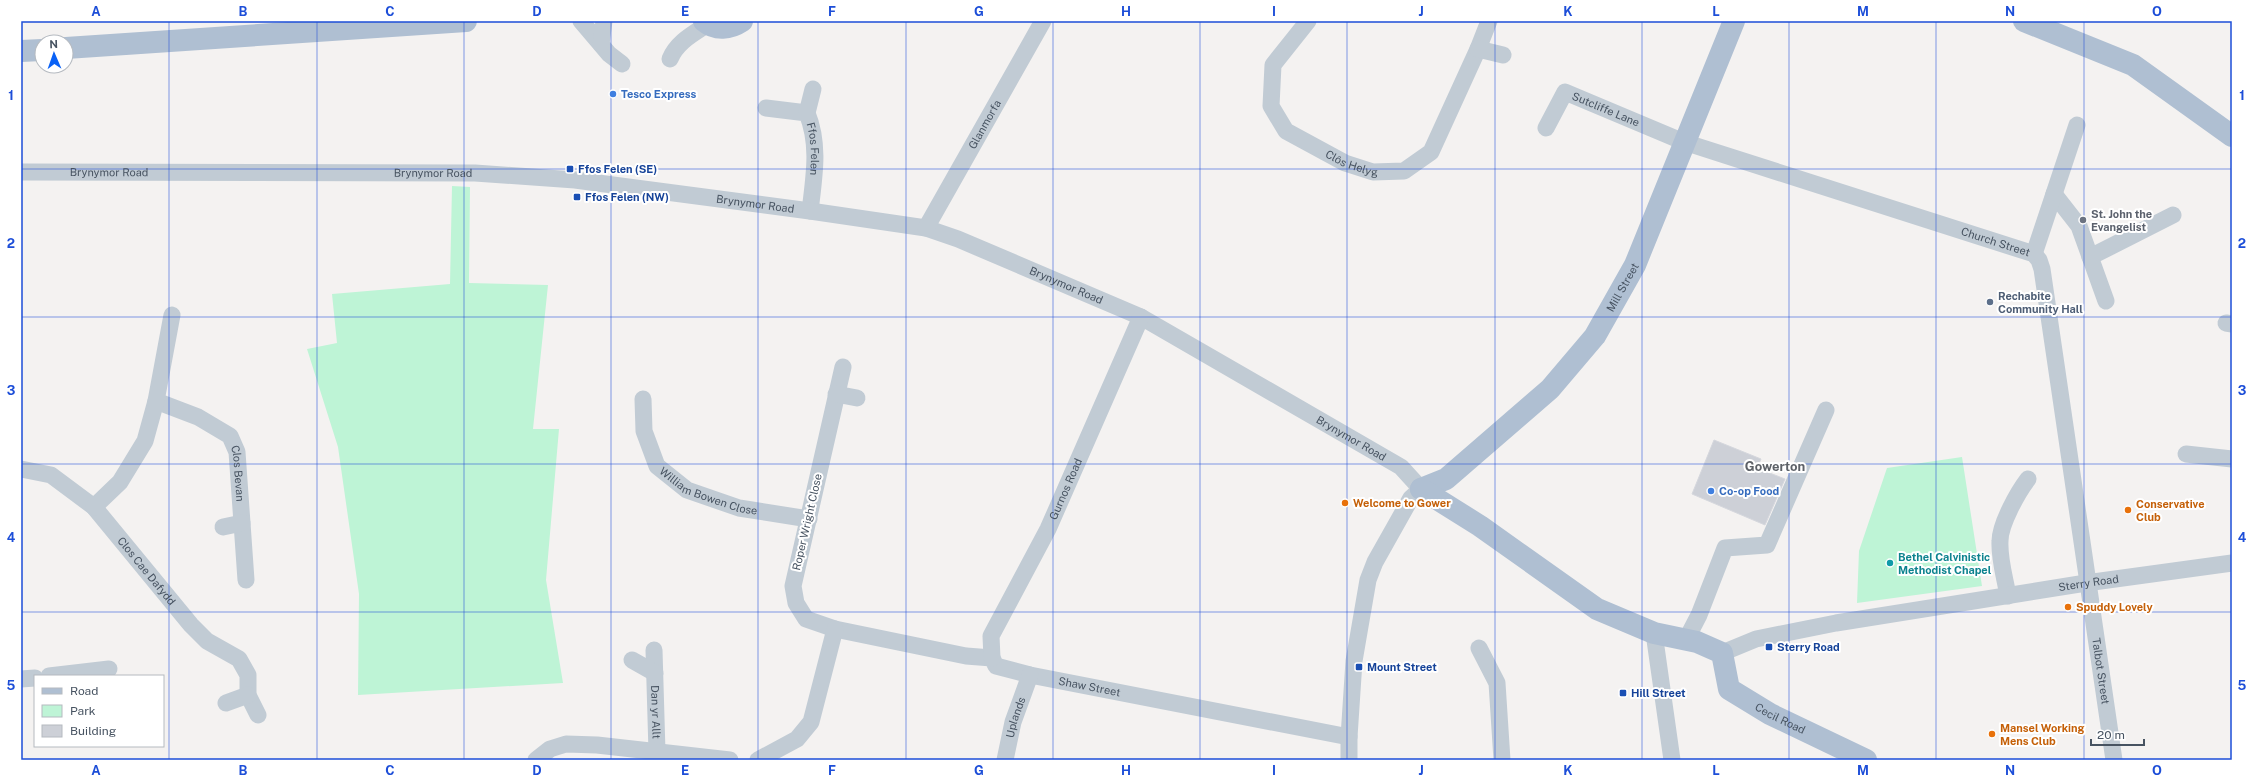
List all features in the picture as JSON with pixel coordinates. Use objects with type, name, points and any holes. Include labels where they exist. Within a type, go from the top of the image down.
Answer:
[{"type":"main road","points":[[74,47],[466,21]]},
{"type":"main road","points":[[706,23],[726,28],[734,26],[742,21]]},
{"type":"main road","name":"Mill Street","points":[[1421,489],[1446,479],[1550,389],[1595,336],[1635,265],[1734,21]]},
{"type":"main road","points":[[2024,21],[2133,65],[2232,136]]},
{"type":"main road","points":[[21,51],[34,50]]},
{"type":"main road","points":[[1421,489],[1480,526],[1597,609],[1654,633],[1697,642],[1722,654]]},
{"type":"main road","name":"Cecil Road","points":[[1722,654],[1729,689],[1770,714],[1866,760]]},
{"type":"street","points":[[581,21],[600,44],[622,64]]},
{"type":"street","points":[[600,44],[604,21]]},
{"type":"street","name":"Glanmorfa","points":[[926,228],[1043,21]]},
{"type":"street","name":"Clôs Helyg","points":[[1308,21],[1273,65],[1270,106],[1286,131],[1345,163],[1372,172],[1404,171],[1431,152],[1478,50],[1489,21]]},
{"type":"street","points":[[670,59],[674,50],[681,42],[706,23]]},
{"type":"street","points":[[1478,50],[1503,55]]},
{"type":"street","name":"Ffos Felen","points":[[810,210],[816,160],[814,129],[808,113],[813,89]]},
{"type":"street","name":"Sutcliffe Lane","points":[[1546,128],[1565,92],[1684,142]]},
{"type":"street","name":"Ffos Felen","points":[[766,108],[808,113]]},
{"type":"street","points":[[2034,254],[2077,125]]},
{"type":"street","name":"Church Street","points":[[1684,142],[2034,254],[2039,260],[2042,269],[2086,583]]},
{"type":"street","name":"Brynymor Road","points":[[21,172],[475,173],[575,180],[810,210],[926,228],[958,239],[1141,317],[1402,467],[1421,489]]},
{"type":"street","points":[[2054,194],[2079,226],[2106,301]]},
{"type":"street","points":[[2090,257],[2173,215]]},
{"type":"street","points":[[94,507],[120,482],[145,441],[156,401],[172,315]]},
{"type":"street","name":"Gurnos Road","points":[[992,658],[991,636],[1048,529],[1141,317]]},
{"type":"street","name":"Roper Wright Close","points":[[835,629],[806,619],[796,603],[793,586],[843,367]]},
{"type":"street","points":[[836,394],[857,398]]},
{"type":"street","name":"William Bowen Close","points":[[643,399],[644,431],[657,466],[687,490],[739,508],[808,519]]},
{"type":"street","name":"Clos Bevan","points":[[156,401],[198,416],[230,436],[237,452],[246,580]]},
{"type":"street","points":[[1686,640],[1699,615],[1725,548],[1767,545],[1826,410]]},
{"type":"street","points":[[2186,454],[2232,459]]},
{"type":"street","name":"Clos Cae Dafydd","points":[[21,469],[51,475],[94,507],[207,641],[239,659],[248,675],[248,695],[258,715]]},
{"type":"street","points":[[2008,596],[1999,539],[2021,487],[2028,479]]},
{"type":"street","points":[[1349,760],[1348,737],[1354,661],[1368,580],[1375,562],[1410,498],[1421,489]]},
{"type":"street","points":[[222,527],[242,523]]},
{"type":"street","name":"Sterry Road","points":[[1722,654],[1756,639],[1836,623],[2086,583],[2232,563]]},
{"type":"street","name":"Talbot Street","points":[[2086,583],[2114,760]]},
{"type":"street","points":[[758,760],[797,739],[811,722],[835,629],[966,656],[992,658]]},
{"type":"street","points":[[1654,633],[1672,760]]},
{"type":"street","points":[[1479,648],[1496,683],[1502,760]]},
{"type":"street","name":"Dan yr Allt","points":[[654,650],[657,752]]},
{"type":"street","name":"Shaw Street","points":[[992,658],[996,666],[1030,675],[1348,737]]},
{"type":"street","name":"Dan yr Allt","points":[[632,660],[655,673]]},
{"type":"street","points":[[58,675],[110,669]]},
{"type":"street","name":"Uplands","points":[[1004,760],[1013,722],[1030,675]]},
{"type":"street","points":[[21,679],[34,678]]},
{"type":"street","points":[[226,703],[248,695]]},
{"type":"street","points":[[536,760],[550,749],[566,744],[598,745],[730,760]]},
{"type":"green space","points":[[452,186],[470,187],[469,283],[548,285],[533,429],[559,429],[546,580],[563,683],[358,695],[359,594],[338,447],[307,349],[337,343],[332,294],[450,284]]},
{"type":"green space","points":[[1962,457],[1982,586],[1857,603],[1859,551],[1887,468]]},
{"type":"building","points":[[1714,440],[1761,459],[1757,468],[1785,479],[1765,525],[1692,494]]},
{"type":"place","name":"Tesco Express","points":[[613,94]]},
{"type":"place","name":"Ffos Felen (SE)","points":[[570,169]]},
{"type":"place","name":"Ffos Felen (NW)","points":[[577,197]]},
{"type":"place","name":"St. John the Evangelist","points":[[2083,220]]},
{"type":"place","name":"Rechabite Community Hall","points":[[1990,302]]},
{"type":"place","name":"Co-op Food","points":[[1711,491]]},
{"type":"place","name":"Welcome to Gower","points":[[1345,503]]},
{"type":"place","name":"Conservative Club","points":[[2128,510]]},
{"type":"place","name":"Bethel Calvinistic Methodist Chapel","points":[[1890,563]]},
{"type":"place","name":"Spuddy Lovely","points":[[2068,607]]},
{"type":"place","name":"Sterry Road","points":[[1769,647]]},
{"type":"place","name":"Mount Street","points":[[1359,667]]},
{"type":"place","name":"Hill Street","points":[[1623,693]]},
{"type":"place","name":"Mansel Working Mens Club","points":[[1992,734]]},
{"type":"district","name":"Gowerton","points":[[1775,466]]}]
